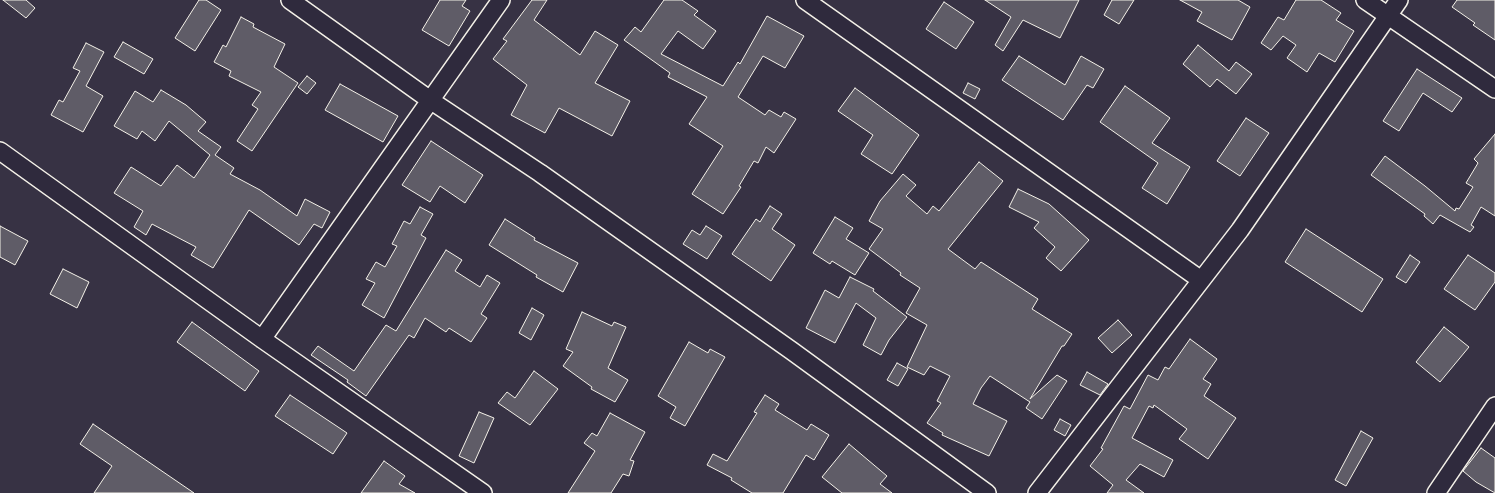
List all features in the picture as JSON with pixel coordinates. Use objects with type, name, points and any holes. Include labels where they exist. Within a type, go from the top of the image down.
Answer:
[{"type":"street","points":[[290,0],[430,100],[546,177],[792,351],[987,493]]},
{"type":"street","points":[[262,340],[501,0]]},
{"type":"street","points":[[805,0],[1201,280]]},
{"type":"street","points":[[1365,0],[1495,89]]},
{"type":"street","points":[[1037,493],[1240,230],[1399,0]]},
{"type":"street","points":[[0,151],[262,340],[483,493]]},
{"type":"street","points":[[1436,493],[1495,406]]},
{"type":"building","points":[[3,0],[26,0],[35,8],[26,18]]},
{"type":"building","points":[[199,0],[206,0],[221,10],[195,51],[175,38]]},
{"type":"building","points":[[440,0],[466,0],[462,6],[470,11],[449,46],[422,30]]},
{"type":"building","points":[[532,0],[547,0],[534,20],[580,55],[595,31],[618,45],[595,83],[630,101],[612,136],[559,108],[545,133],[511,115],[527,85],[493,59],[507,41],[503,39]]},
{"type":"building","points":[[664,0],[682,0],[698,11],[694,15],[716,31],[703,49],[678,31],[661,54],[723,86],[738,62],[740,64],[767,16],[804,36],[785,68],[763,56],[738,97],[765,115],[769,110],[781,117],[784,112],[796,119],[774,153],[766,147],[758,163],[754,161],[739,186],[741,187],[723,214],[692,194],[723,146],[689,124],[707,97],[668,77],[670,73],[624,40],[635,27],[641,32]]},
{"type":"building","points":[[985,0],[1079,0],[1060,38],[1023,20],[1003,51],[995,45],[1011,17]]},
{"type":"building","points":[[1112,0],[1134,0],[1119,24],[1104,15]]},
{"type":"building","points":[[1180,0],[1238,0],[1250,7],[1232,40],[1197,21],[1202,12]]},
{"type":"building","points":[[1296,0],[1321,0],[1341,13],[1336,20],[1354,31],[1335,62],[1319,53],[1307,72],[1287,58],[1296,45],[1283,36],[1271,50],[1261,43],[1278,17],[1284,20]]},
{"type":"building","points":[[1457,0],[1495,0],[1495,40],[1473,25],[1475,23],[1452,7]]},
{"type":"building","points":[[944,2],[974,22],[956,49],[926,29]]},
{"type":"building","points":[[241,17],[254,24],[253,27],[285,44],[274,67],[298,83],[252,151],[237,141],[258,109],[252,105],[261,92],[229,76],[231,71],[214,62],[223,45],[226,47]]},
{"type":"building","points":[[123,42],[153,59],[144,74],[114,57]]},
{"type":"building","points":[[86,43],[104,52],[86,86],[103,96],[83,132],[51,115],[59,100],[63,102],[80,71],[73,68]]},
{"type":"building","points":[[1198,45],[1229,71],[1236,62],[1252,74],[1236,94],[1217,79],[1210,87],[1183,64]]},
{"type":"building","points":[[1019,56],[1065,85],[1081,56],[1104,69],[1093,88],[1087,85],[1063,120],[1002,80]]},
{"type":"building","points":[[1417,69],[1462,98],[1452,112],[1423,93],[1399,131],[1383,121]]},
{"type":"building","points":[[307,76],[316,83],[307,94],[298,87]]},
{"type":"building","points":[[968,83],[980,89],[975,99],[963,93]]},
{"type":"building","points":[[340,84],[398,116],[383,142],[325,110]]},
{"type":"building","points":[[1125,86],[1170,118],[1152,143],[1190,167],[1167,204],[1142,188],[1158,163],[1100,122]]},
{"type":"building","points":[[855,88],[919,135],[892,174],[861,154],[873,135],[838,111]]},
{"type":"building","points":[[161,90],[186,105],[206,122],[198,131],[221,147],[215,155],[234,168],[230,174],[260,190],[297,216],[305,199],[330,212],[322,228],[314,224],[299,245],[249,210],[213,268],[191,255],[196,247],[152,224],[146,235],[134,227],[143,211],[114,193],[131,167],[161,186],[177,165],[194,178],[210,155],[169,121],[155,141],[142,131],[137,139],[114,126],[135,91],[153,102]]},
{"type":"building","points":[[1246,118],[1269,133],[1240,176],[1217,161]]},
{"type":"building","points":[[1495,134],[1495,216],[1481,207],[1471,225],[1474,227],[1470,232],[1440,215],[1433,224],[1424,216],[1425,214],[1371,175],[1385,156],[1455,211],[1456,208],[1459,209],[1473,187],[1466,183],[1478,163],[1474,159]]},
{"type":"building","points":[[431,141],[483,175],[465,203],[440,186],[430,202],[402,185]]},
{"type":"building","points":[[979,162],[1003,181],[948,249],[975,269],[981,262],[1038,299],[1032,309],[1072,334],[1064,346],[1062,346],[1030,399],[1057,375],[1067,381],[1042,419],[1026,408],[1030,402],[990,376],[981,388],[973,404],[1007,421],[989,456],[942,435],[943,433],[927,423],[941,403],[937,401],[950,376],[930,366],[924,375],[907,367],[927,325],[906,313],[920,288],[900,275],[901,273],[869,249],[883,229],[869,221],[880,201],[903,174],[916,185],[906,196],[927,214],[933,206],[939,211]]},
{"type":"building","points":[[1018,189],[1049,204],[1089,240],[1061,271],[1046,258],[1055,247],[1034,228],[1039,222],[1009,207]]},
{"type":"building","points":[[770,206],[782,214],[772,229],[795,245],[771,281],[732,254],[756,219],[760,222]]},
{"type":"building","points":[[420,207],[433,214],[421,235],[426,238],[384,318],[362,305],[375,283],[366,279],[376,262],[385,267],[397,246],[392,244],[404,221],[410,224]]},
{"type":"building","points":[[835,217],[853,228],[846,239],[869,253],[855,275],[832,261],[830,264],[813,253]]},
{"type":"building","points":[[505,219],[535,238],[534,240],[578,263],[563,292],[536,277],[537,275],[489,245]]},
{"type":"building","points":[[0,226],[28,241],[15,265],[0,257]]},
{"type":"building","points":[[706,226],[722,236],[707,259],[683,244],[692,230],[700,235]]},
{"type":"building","points":[[1306,229],[1383,279],[1362,312],[1285,262]]},
{"type":"building","points":[[446,250],[462,260],[455,271],[480,287],[487,275],[500,283],[481,314],[487,318],[471,342],[449,328],[446,332],[425,318],[414,338],[409,335],[366,396],[347,382],[348,380],[311,355],[318,346],[354,371],[386,325],[396,331]]},
{"type":"building","points":[[1410,255],[1420,262],[1406,283],[1396,277]]},
{"type":"building","points":[[1468,255],[1495,273],[1495,282],[1475,310],[1444,289]]},
{"type":"building","points":[[63,269],[89,282],[77,308],[50,294]]},
{"type":"building","points":[[850,277],[874,289],[873,291],[907,317],[889,340],[881,355],[863,345],[876,318],[856,303],[835,343],[806,328],[825,290],[839,298]]},
{"type":"building","points":[[532,308],[544,315],[531,340],[519,333]]},
{"type":"building","points":[[582,312],[612,326],[614,322],[626,327],[608,368],[628,380],[615,402],[591,389],[592,387],[563,366],[573,352],[566,349]]},
{"type":"building","points":[[1118,320],[1132,335],[1112,353],[1098,338]]},
{"type":"building","points":[[192,322],[259,371],[245,391],[177,342]]},
{"type":"building","points":[[1444,327],[1469,347],[1440,382],[1416,362]]},
{"type":"building","points":[[1190,339],[1217,359],[1203,379],[1211,384],[1204,396],[1236,418],[1208,459],[1179,439],[1187,429],[1154,405],[1153,408],[1149,406],[1132,438],[1173,460],[1164,477],[1140,464],[1126,480],[1144,493],[1107,493],[1113,485],[1090,466],[1103,449],[1101,448],[1124,406],[1130,409],[1148,375],[1158,380],[1165,367],[1169,369]]},
{"type":"building","points":[[689,342],[708,353],[710,349],[725,357],[685,426],[670,418],[676,407],[658,396]]},
{"type":"building","points":[[897,363],[908,369],[898,386],[887,380]]},
{"type":"building","points":[[534,371],[558,389],[530,425],[498,403],[507,392],[515,398]]},
{"type":"building","points":[[1087,372],[1108,384],[1100,395],[1080,385]]},
{"type":"building","points":[[290,395],[347,433],[333,454],[275,416]]},
{"type":"building","points":[[765,395],[779,404],[775,410],[807,430],[811,424],[829,435],[814,460],[806,455],[783,493],[752,493],[731,480],[732,478],[707,465],[713,454],[727,461],[757,413],[754,412]]},
{"type":"building","points":[[479,412],[494,418],[474,463],[459,456]]},
{"type":"building","points":[[610,413],[645,432],[630,460],[634,461],[629,476],[623,474],[611,493],[568,493],[595,451],[584,443],[592,433],[597,436]]},
{"type":"building","points":[[1060,419],[1071,425],[1065,436],[1054,430]]},
{"type":"building","points":[[93,424],[194,493],[94,493],[112,466],[80,444]]},
{"type":"building","points":[[1361,431],[1373,438],[1346,486],[1335,480]]},
{"type":"building","points":[[849,444],[887,476],[880,484],[892,493],[842,493],[822,477]]},
{"type":"building","points":[[1481,448],[1495,458],[1495,493],[1476,482],[1463,471]]},
{"type":"building","points":[[384,461],[405,476],[399,484],[415,493],[361,493]]}]
